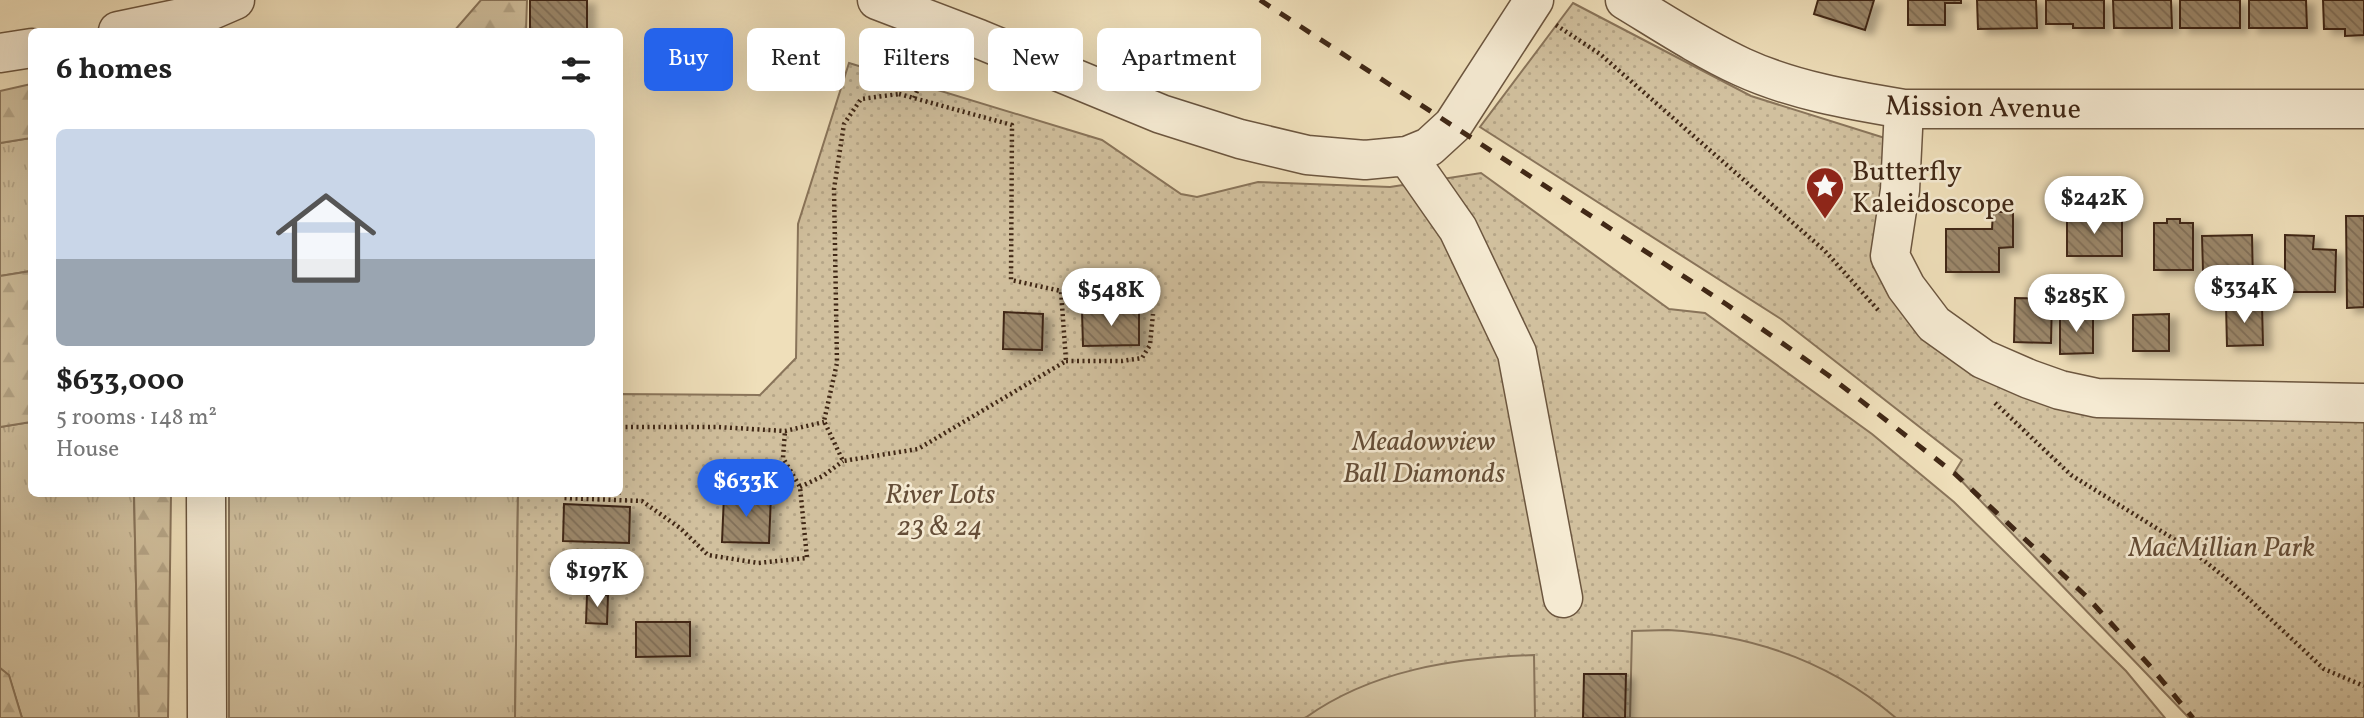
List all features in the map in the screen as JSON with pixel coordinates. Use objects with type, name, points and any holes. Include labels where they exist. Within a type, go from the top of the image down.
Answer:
[{"type":"street","points":[[877,0],[1161,114],[1241,139],[1307,155],[1365,160],[1407,156],[1429,147],[1453,125],[1534,0]]},
{"type":"street","name":"Mission Avenue","points":[[1625,0],[1700,46],[1745,68],[1849,100],[1904,109],[2364,109]]},
{"type":"street","points":[[136,28],[212,11]]},
{"type":"street","points":[[0,53],[28,49]]},
{"type":"street","points":[[1904,109],[1900,190],[1890,256],[1906,287],[1934,324],[1983,359],[2060,390],[2097,398],[2364,403]]},
{"type":"street","points":[[1407,156],[1458,229],[1517,354],[1563,598]]},
{"type":"street","points":[[206,497],[207,718]]},
{"type":"path","points":[[914,98],[947,26]]},
{"type":"path","points":[[843,461],[824,421],[837,363],[834,189],[844,124],[861,99],[899,94],[1012,125],[1011,280],[1061,291],[1066,361]]},
{"type":"path","points":[[800,487],[823,476],[843,461],[918,449],[1066,361],[1122,362],[1142,358],[1150,345],[1153,314]]},
{"type":"path","points":[[623,427],[718,427],[785,431],[824,421]]},
{"type":"path","points":[[564,497],[642,501],[680,528],[708,555],[758,563],[807,558],[800,487],[783,458],[785,431]]},
{"type":"green space","points":[[481,0],[527,0],[526,28],[457,28]]},
{"type":"green space","name":"MacMillian Park","points":[[1573,3],[1751,96],[1888,139],[1873,267],[1931,335],[2012,384],[2364,397],[2364,718],[2189,718],[1954,473],[1962,460],[1781,319],[1480,127]]},
{"type":"green space","points":[[849,63],[859,66],[859,91],[941,91],[1102,140],[1181,194],[1197,197],[1258,182],[1390,187],[1481,173],[1669,309],[1705,313],[1872,434],[1954,502],[2126,671],[2165,718],[515,718],[518,497],[623,497],[623,394],[760,395],[796,358],[798,224],[840,91],[845,91],[845,76]]},
{"type":"green space","points":[[28,85],[28,138],[0,143],[0,91]]},
{"type":"green space","points":[[28,138],[28,271],[0,276],[0,143]]},
{"type":"green space","points":[[28,271],[28,422],[0,427],[0,276]]},
{"type":"green space","points":[[28,422],[28,497],[134,497],[139,718],[22,718],[9,676],[0,668],[0,427]]},
{"type":"green space","points":[[134,497],[171,497],[168,718],[139,718]]},
{"type":"green space","points":[[229,497],[518,497],[515,718],[229,718]]},
{"type":"green space","points":[[1668,630],[1730,638],[1790,655],[1845,681],[1896,718],[1630,718],[1632,631]]},
{"type":"green space","points":[[1534,655],[1535,718],[1305,718],[1358,688],[1415,670],[1474,659]]},
{"type":"green space","points":[[0,668],[9,675],[22,718],[0,718]]},
{"type":"building","points":[[530,0],[587,0],[587,28],[530,28]]},
{"type":"building","points":[[1818,0],[1874,0],[1865,30],[1814,14]]},
{"type":"building","points":[[1908,0],[1961,0],[1961,3],[1945,3],[1945,25],[1908,25]]},
{"type":"building","points":[[1977,0],[2036,0],[2037,28],[1978,29]]},
{"type":"building","points":[[2046,0],[2104,0],[2104,28],[2073,28],[2073,24],[2046,24]]},
{"type":"building","points":[[2113,0],[2171,0],[2172,28],[2114,28]]},
{"type":"building","points":[[2180,0],[2240,0],[2240,28],[2180,28]]},
{"type":"building","points":[[2249,0],[2306,0],[2307,28],[2249,28]]},
{"type":"building","points":[[2323,0],[2364,0],[2364,35],[2345,36],[2345,29],[2324,29]]},
{"type":"building","points":[[1993,212],[2013,212],[2013,247],[1999,248],[1999,272],[1946,272],[1946,229],[1992,229]]},
{"type":"building","points":[[2067,216],[2122,216],[2122,256],[2067,256]]},
{"type":"building","points":[[2346,216],[2364,216],[2364,307],[2347,308]]},
{"type":"building","points":[[2167,219],[2193,223],[2193,270],[2154,270],[2154,223],[2167,223]]},
{"type":"building","points":[[2252,235],[2253,284],[2229,285],[2229,271],[2203,272],[2202,236]]},
{"type":"building","points":[[2285,235],[2314,236],[2313,249],[2336,250],[2335,292],[2285,292]]},
{"type":"building","points":[[2015,298],[2052,299],[2051,343],[2014,342]]},
{"type":"building","points":[[2262,304],[2263,345],[2227,346],[2226,305]]},
{"type":"building","points":[[1139,310],[1139,345],[1083,346],[1082,311]]},
{"type":"building","points":[[1004,312],[1043,314],[1042,350],[1003,349]]},
{"type":"building","points":[[2169,314],[2169,351],[2133,351],[2133,315]]},
{"type":"building","points":[[2060,315],[2093,315],[2093,353],[2060,354]]},
{"type":"building","points":[[724,495],[771,496],[769,543],[722,542]]},
{"type":"building","points":[[564,504],[630,507],[629,543],[563,541]]},
{"type":"building","points":[[587,595],[608,595],[607,624],[586,623]]},
{"type":"building","points":[[636,622],[690,622],[690,656],[636,657]]},
{"type":"building","points":[[1584,674],[1626,674],[1625,718],[1583,718]]},
{"type":"railway","points":[[1260,0],[1726,304],[1828,375],[1954,473],[2087,597],[2193,718]]},
{"type":"place","name":"Butterfly Kaleidoscope","points":[[1825,220]]},
{"type":"park label","name":"Meadowview Ball Diamonds","points":[[1424,456]]},
{"type":"park label","name":"River Lots 23 & 24","points":[[940,509]]}]
